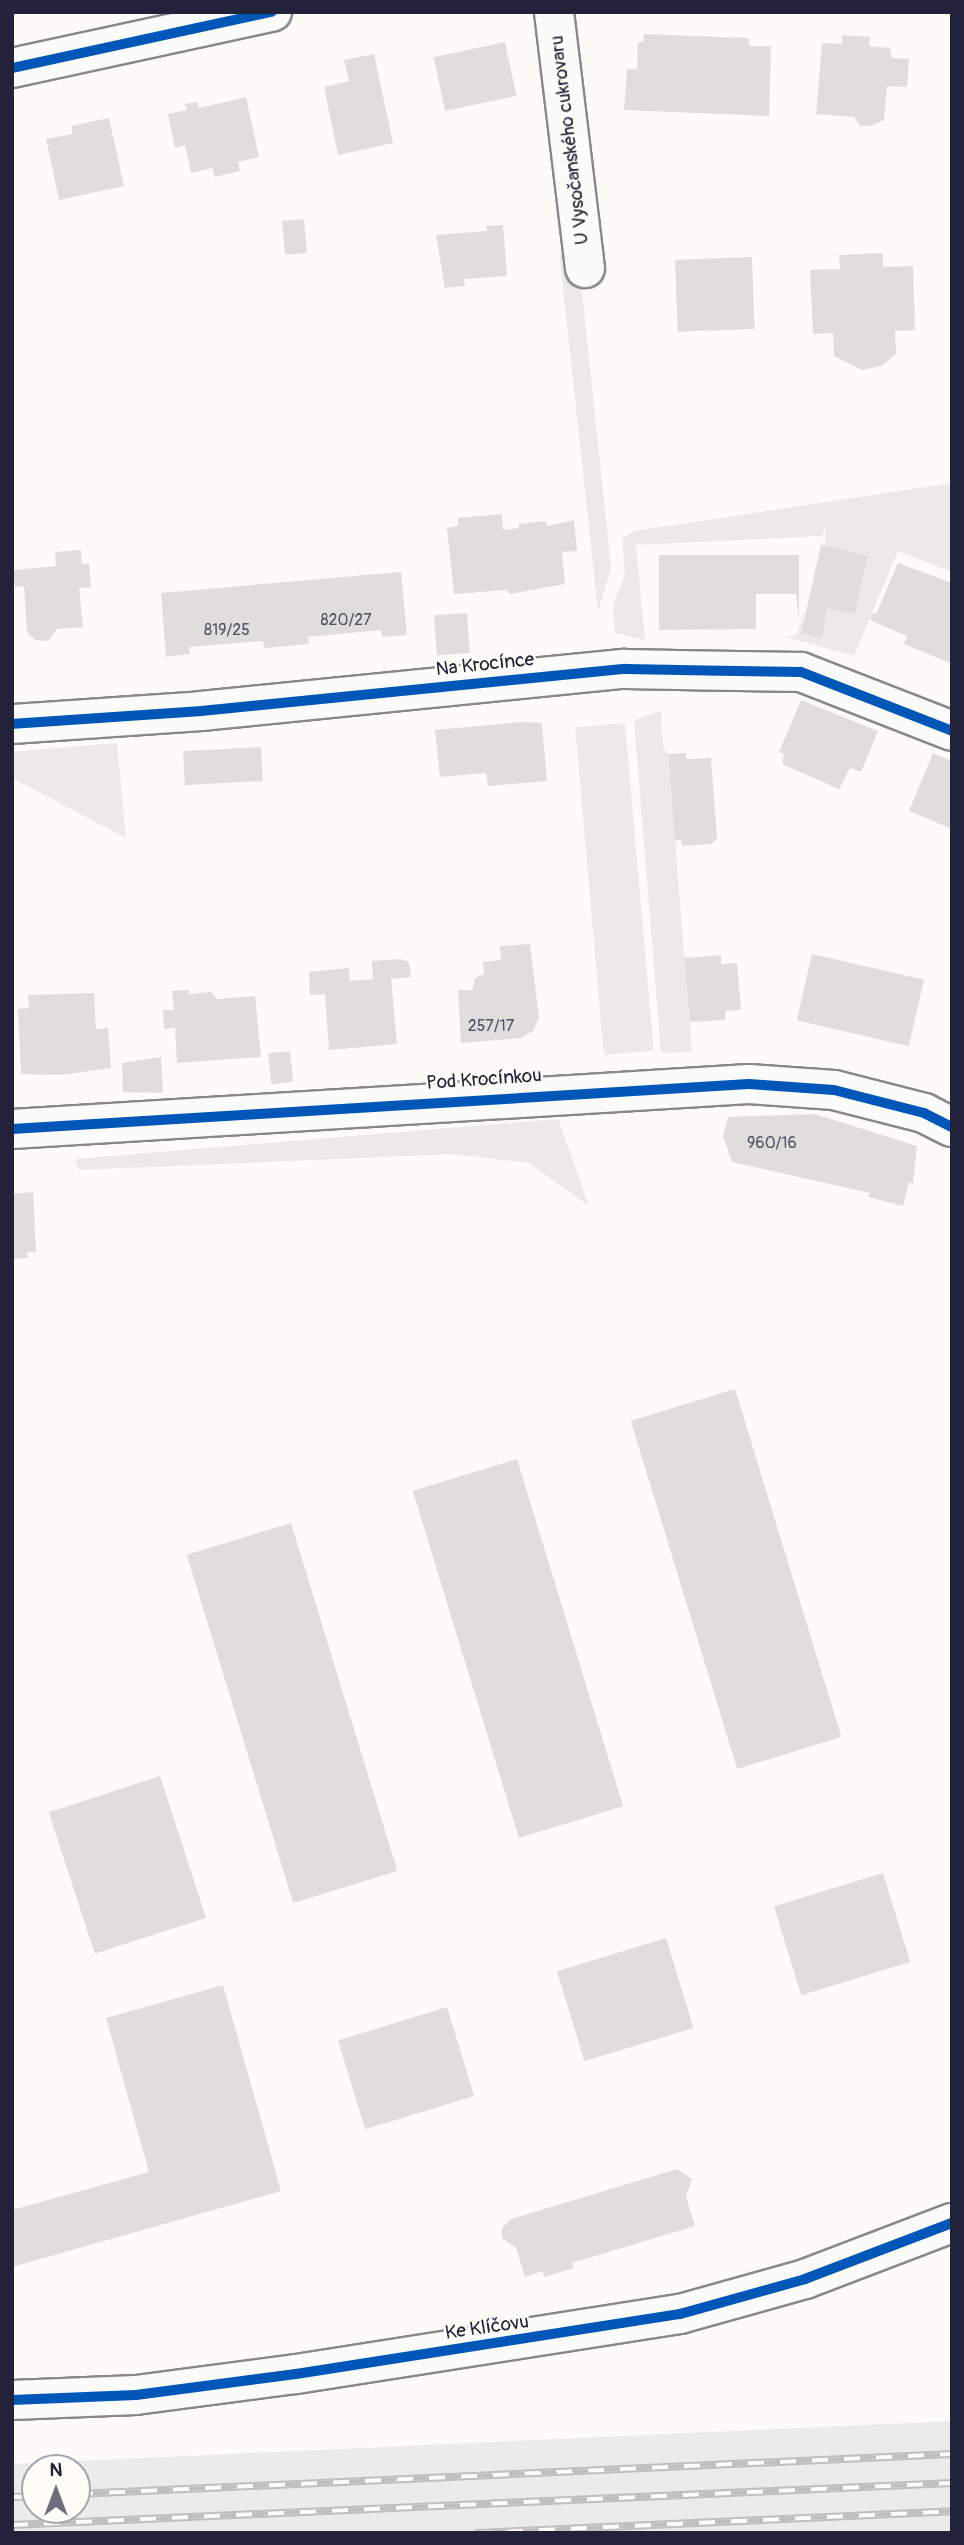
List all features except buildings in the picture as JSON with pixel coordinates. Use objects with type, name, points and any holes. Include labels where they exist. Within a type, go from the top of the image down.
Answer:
[{"type":"street","points":[[12,68],[272,12]]},
{"type":"street","name":"U Vysočanského cukrovaru","points":[[554,12],[585,268]]},
{"type":"street","name":"Na Krocínce","points":[[12,724],[201,711],[625,669],[801,672],[952,731]]},
{"type":"street","name":"Pod Krocínkou","points":[[12,1129],[749,1084],[834,1090],[924,1114],[952,1126]]},
{"type":"street","name":"Ke Klíčovu","points":[[12,2400],[163,2392],[667,2316],[805,2278],[952,2223]]},
{"type":"shaded area","points":[[559,251],[580,272],[611,568],[598,611]]},
{"type":"shaded area","points":[[952,483],[952,572],[898,551],[854,656],[785,637],[797,635],[805,606],[801,633],[822,638],[827,609],[855,613],[868,556],[821,545],[825,544],[825,526],[822,536],[636,545],[645,640],[615,633],[613,606],[625,573],[622,538],[634,531]]},
{"type":"shaded area","points":[[661,711],[663,747],[668,754],[692,1052],[661,1053],[634,720]]},
{"type":"shaded area","points":[[625,723],[654,1051],[604,1055],[575,727]]},
{"type":"shaded area","points":[[117,743],[126,838],[12,778],[12,752]]},
{"type":"shaded area","points":[[558,1119],[589,1206],[529,1163],[454,1154],[79,1170],[75,1159]]},
{"type":"shaded area","points":[[952,2421],[952,2533],[12,2533],[12,2464],[21,2464],[21,2524],[91,2524],[91,2460]]},
{"type":"railway","points":[[91,2493],[952,2454]]},
{"type":"railway","points":[[12,2525],[952,2483]]},
{"type":"railway","points":[[12,2497],[21,2497]]},
{"type":"railway","points":[[475,2533],[952,2511]]},
{"type":"cycle path","points":[[12,68],[272,12]]},
{"type":"cycle path","points":[[12,724],[201,711],[625,669],[801,672],[952,731]]},
{"type":"cycle path","points":[[12,1129],[749,1084],[834,1090],[924,1113],[952,1127]]},
{"type":"cycle path","points":[[12,2400],[136,2395],[296,2374],[680,2314],[805,2279],[952,2223]]}]
